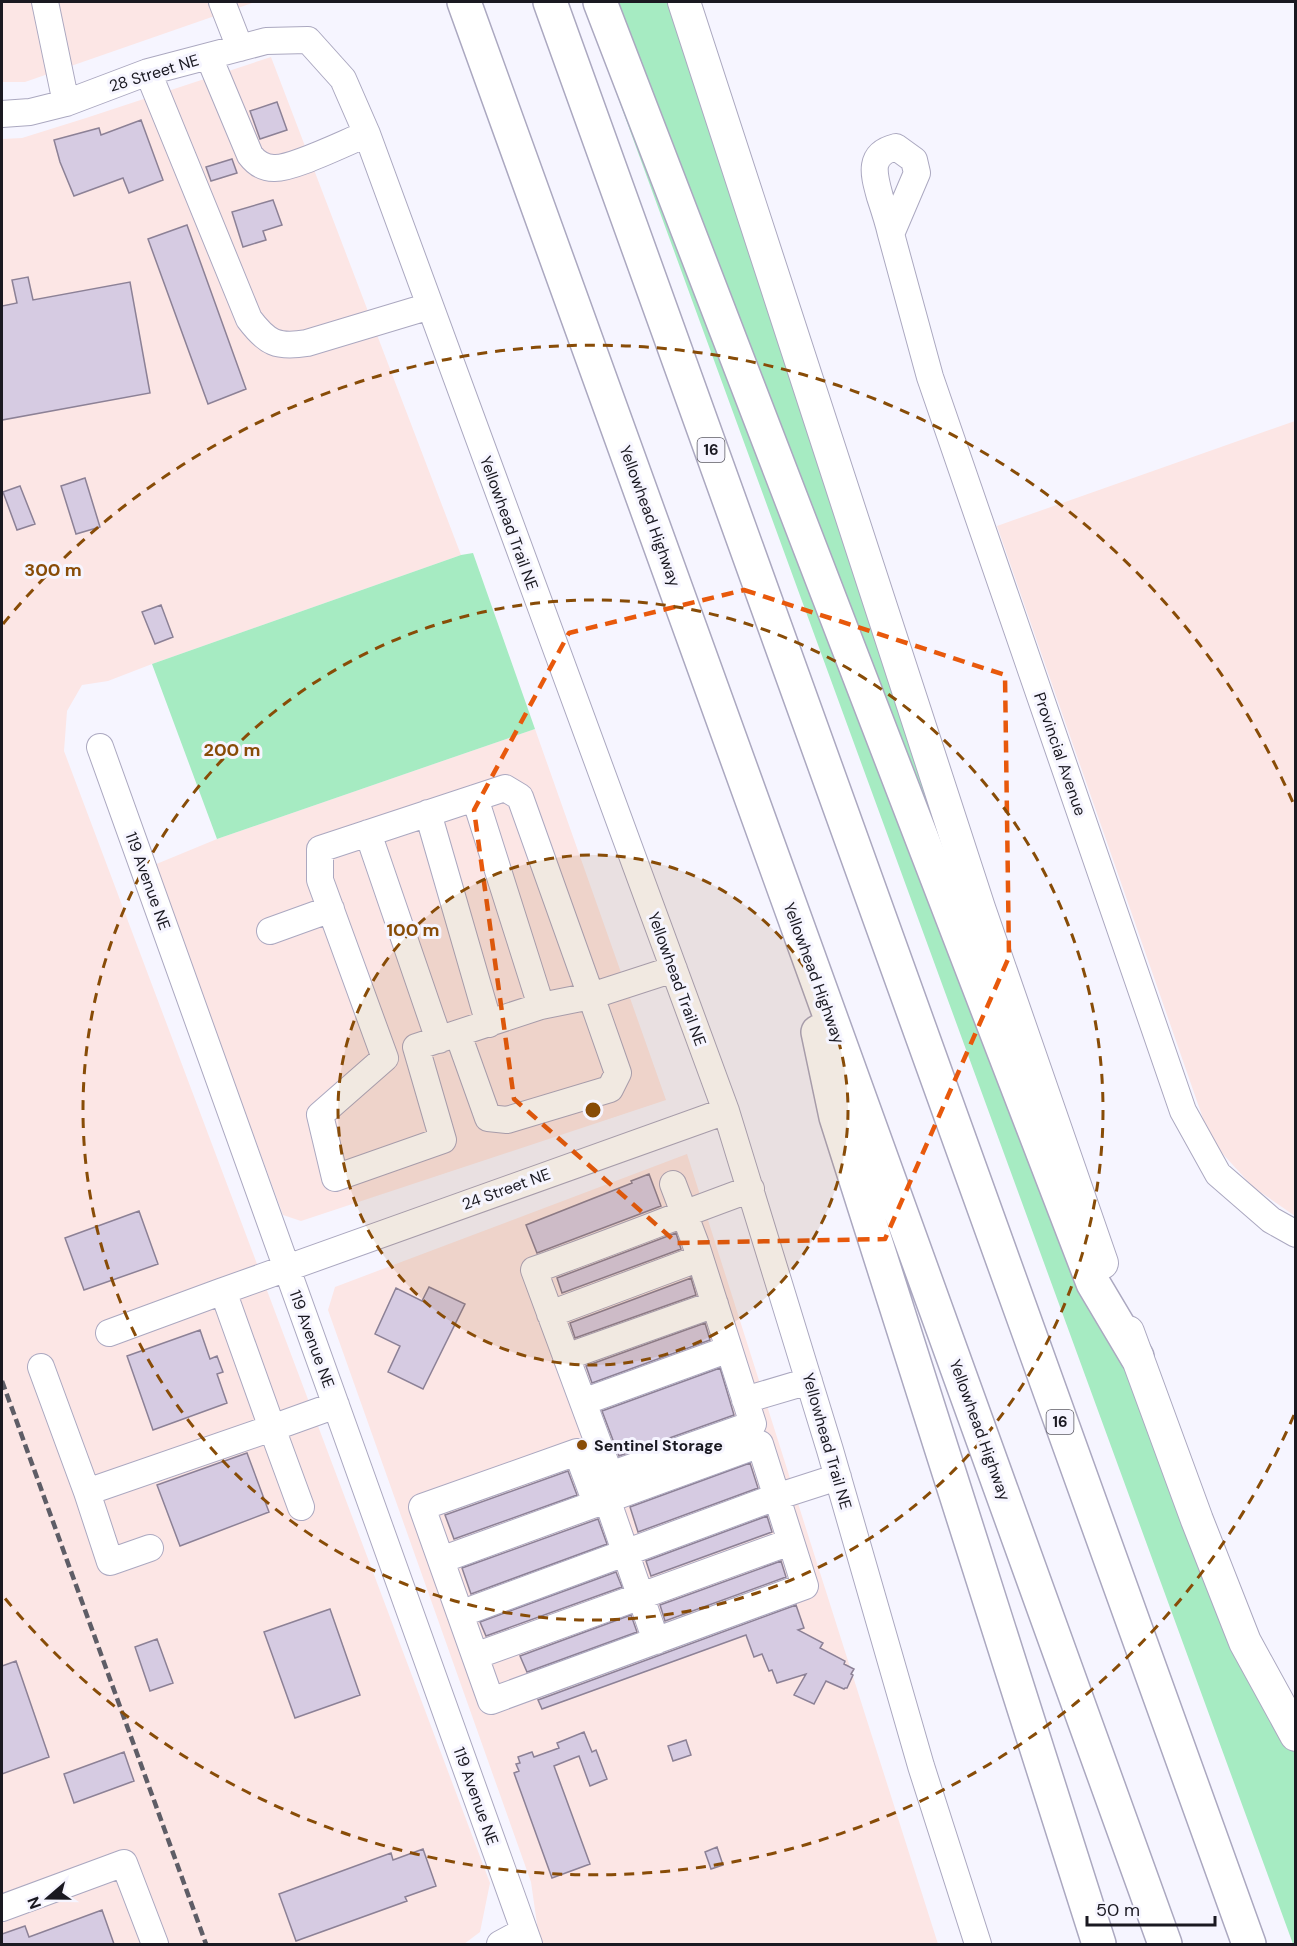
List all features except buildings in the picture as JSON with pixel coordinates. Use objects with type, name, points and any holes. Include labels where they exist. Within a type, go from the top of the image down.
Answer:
[{"type":"highway","points":[[453,2],[496,88]]},
{"type":"highway","name":"Yellowhead Highway","points":[[464,2],[1165,1944]]},
{"type":"highway","name":"16","points":[[550,2],[1249,1944]]},
{"type":"highway","points":[[600,2],[1093,1283],[1137,1358]]},
{"type":"highway","points":[[792,910],[836,1117],[1099,1944]]},
{"type":"main road","points":[[684,2],[983,919],[1083,1211],[1197,1520],[1245,1642],[1296,1735]]},
{"type":"street","points":[[45,2],[66,103]]},
{"type":"street","points":[[222,2],[240,48]]},
{"type":"street","name":"28 Street NE","points":[[2,114],[30,112],[66,103],[148,72],[266,41],[308,40]]},
{"type":"street","name":"Yellowhead Trail NE","points":[[308,40],[343,79],[367,134],[726,1111],[838,1477],[921,1766],[978,1944]]},
{"type":"street","points":[[209,57],[250,155],[254,161],[265,167],[285,167],[367,134]]},
{"type":"street","points":[[148,72],[249,319],[269,340],[279,345],[290,346],[307,343],[430,306]]},
{"type":"street","name":"Provincial Avenue","points":[[891,234],[930,377],[1183,1111],[1218,1174],[1271,1220],[1296,1234]]},
{"type":"street","name":"119 Avenue NE","points":[[100,747],[336,1405],[513,1941]]},
{"type":"street","points":[[368,833],[438,1040],[488,1118],[507,1120],[610,1089],[618,1073],[520,798],[505,788],[428,813],[368,833],[320,849],[320,880],[385,1059]]},
{"type":"street","points":[[475,798],[542,1006]]},
{"type":"street","points":[[428,813],[489,1024]]},
{"type":"street","points":[[270,931],[331,909]]},
{"type":"street","points":[[438,1040],[443,1140],[335,1178],[320,1115],[385,1059],[438,1040],[542,1006],[591,996],[674,969]]},
{"type":"street","name":"24 Street NE","points":[[109,1333],[726,1111]]},
{"type":"street","points":[[656,1641],[625,1552],[577,1452],[422,1507],[491,1701],[656,1641],[805,1586],[700,1258],[673,1184]]},
{"type":"street","points":[[751,1189],[534,1270],[610,1475],[753,1423]]},
{"type":"street","points":[[550,1314],[700,1258]]},
{"type":"street","points":[[224,1291],[301,1507]]},
{"type":"street","points":[[566,1357],[715,1304]]},
{"type":"street","points":[[583,1402],[729,1349]]},
{"type":"street","points":[[41,1367],[110,1562],[150,1548]]},
{"type":"street","points":[[441,1560],[601,1501],[753,1423],[809,1381]]},
{"type":"street","points":[[87,1492],[336,1405]]},
{"type":"street","points":[[460,1614],[776,1497],[838,1477]]},
{"type":"street","points":[[475,1656],[790,1542]]},
{"type":"street","points":[[2,1908],[124,1863],[155,1944]]},
{"type":"highlighted area","points":[[744,590],[1005,675],[1009,957],[885,1239],[677,1243],[514,1099],[474,810],[569,633]]},
{"type":"shaded area","points":[[2,2],[255,2],[25,82],[2,82]]},
{"type":"shaded area","points":[[271,57],[461,555],[108,681],[82,685],[67,711],[64,751],[490,1883],[480,1932],[464,1944],[2,1944],[2,139],[22,138]]},
{"type":"shaded area","points":[[1295,421],[1295,1216],[1253,1187],[1221,1152],[1207,1130],[997,526]]},
{"type":"shaded area","points":[[535,729],[666,1100],[301,1221],[283,1215],[154,865],[217,839]]},
{"type":"shaded area","points":[[687,1154],[938,1944],[537,1944],[537,1924],[531,1882],[328,1310],[335,1287]]},
{"type":"green space","points":[[583,2],[587,2],[1295,1754],[1295,1944],[1293,1944]]},
{"type":"green space","points":[[617,2],[671,2],[968,917]]},
{"type":"green space","points":[[473,553],[535,729],[217,839],[152,664],[461,555]]},
{"type":"railway","points":[[2,1381],[206,1944]]},
{"type":"place","name":"Sentinel Storage","points":[[582,1445]]}]
